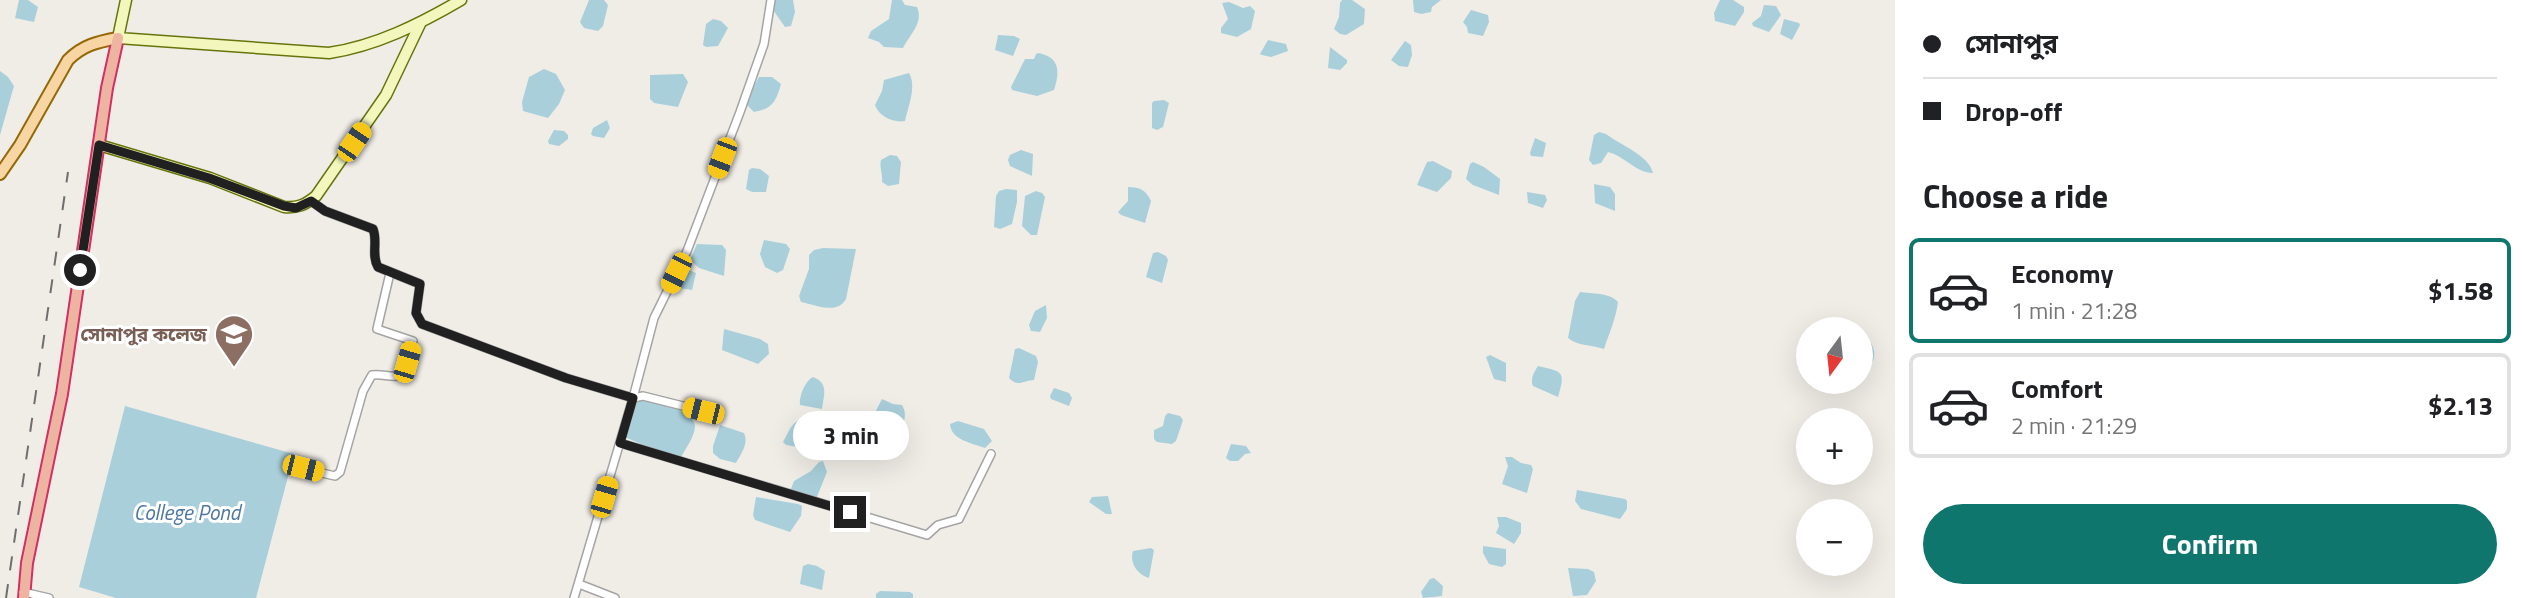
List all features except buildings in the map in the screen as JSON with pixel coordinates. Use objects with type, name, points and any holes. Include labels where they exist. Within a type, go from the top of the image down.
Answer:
[{"type":"highway","points":[[24,595],[27,563],[62,394],[118,37]]},
{"type":"main road","points":[[118,37],[126,0]]},
{"type":"main road","points":[[0,174],[20,145],[68,60],[79,49],[94,42],[118,37],[329,53],[350,50],[420,24],[461,0]]},
{"type":"main road","points":[[99,145],[296,208],[316,196],[386,94],[420,24]]},
{"type":"street","points":[[574,598],[654,318],[687,251],[764,44],[771,0]]},
{"type":"street","points":[[311,201],[325,211],[373,229],[374,261],[378,267],[420,284],[416,313],[422,324],[566,378],[633,398],[643,396],[703,411]]},
{"type":"street","points":[[292,466],[335,476],[340,472],[363,391],[372,375],[382,373],[389,377],[404,373],[413,341],[377,329],[390,273]]},
{"type":"street","points":[[620,443],[927,535],[937,524],[959,519],[990,454]]},
{"type":"street","points":[[579,584],[615,598]]},
{"type":"street","points":[[24,595],[49,598]]},
{"type":"water","points":[[19,0],[28,0],[38,7],[34,22],[15,18]]},
{"type":"water","points":[[589,0],[604,0],[608,5],[603,26],[598,31],[584,28],[580,22]]},
{"type":"water","points":[[772,0],[793,0],[795,12],[791,26],[785,27],[771,7]]},
{"type":"water","points":[[892,0],[902,0],[905,5],[917,7],[919,13],[915,28],[903,48],[884,47],[868,38],[871,31],[889,19]]},
{"type":"water","points":[[1342,0],[1352,0],[1365,9],[1364,24],[1346,35],[1334,29]]},
{"type":"water","points":[[1413,0],[1441,0],[1432,7],[1431,12],[1421,14],[1414,12]]},
{"type":"water","points":[[1720,0],[1733,0],[1744,7],[1744,12],[1735,26],[1715,21],[1714,13]]},
{"type":"water","points":[[1229,2],[1243,8],[1250,6],[1255,11],[1251,29],[1237,37],[1221,33],[1221,28],[1228,19],[1222,3]]},
{"type":"water","points":[[1764,5],[1776,6],[1781,15],[1769,32],[1753,26],[1752,23],[1761,16]]},
{"type":"water","points":[[1471,10],[1488,15],[1489,22],[1483,36],[1468,33],[1463,22]]},
{"type":"water","points":[[713,19],[721,21],[728,28],[718,46],[706,47],[703,45],[706,24]]},
{"type":"water","points":[[1784,19],[1800,25],[1792,40],[1780,34]]},
{"type":"water","points":[[998,35],[1020,39],[1013,56],[995,50]]},
{"type":"water","points":[[1268,40],[1286,44],[1288,51],[1271,57],[1260,54]]},
{"type":"water","points":[[1405,41],[1411,45],[1412,55],[1408,67],[1399,66],[1391,60]]},
{"type":"water","points":[[1330,47],[1347,60],[1340,70],[1328,68]]},
{"type":"water","points":[[1039,53],[1051,58],[1057,66],[1054,90],[1037,96],[1012,90],[1025,59],[1034,59]]},
{"type":"water","points":[[544,69],[556,74],[565,90],[559,104],[548,118],[523,111],[522,102],[529,77]]},
{"type":"water","points":[[0,71],[14,86],[0,135]]},
{"type":"water","points":[[909,73],[912,90],[905,121],[887,118],[875,105],[884,80]]},
{"type":"water","points":[[683,74],[688,82],[678,107],[654,103],[650,99],[650,75]]},
{"type":"water","points":[[759,77],[772,77],[781,84],[772,104],[754,112],[745,103]]},
{"type":"water","points":[[1164,100],[1169,103],[1163,127],[1157,130],[1152,128],[1152,103]]},
{"type":"water","points":[[607,120],[610,128],[604,138],[591,134],[593,128]]},
{"type":"water","points":[[554,130],[564,131],[568,135],[568,139],[559,146],[549,144],[548,141]]},
{"type":"water","points":[[1599,132],[1640,156],[1653,173],[1641,170],[1608,152],[1601,163],[1593,165],[1589,160],[1594,135]]},
{"type":"water","points":[[1535,138],[1546,143],[1543,157],[1531,156]]},
{"type":"water","points":[[1021,150],[1033,154],[1032,176],[1010,166],[1010,155]]},
{"type":"water","points":[[890,155],[897,156],[901,162],[899,184],[888,186],[882,182],[881,160]]},
{"type":"water","points":[[1433,161],[1452,171],[1451,178],[1437,192],[1417,185],[1427,162]]},
{"type":"water","points":[[1473,162],[1500,179],[1499,195],[1473,185],[1466,179]]},
{"type":"water","points":[[760,169],[769,176],[766,192],[746,189],[749,170]]},
{"type":"water","points":[[1594,184],[1610,187],[1615,194],[1615,211],[1595,203]]},
{"type":"water","points":[[1128,187],[1142,190],[1151,201],[1145,223],[1118,212],[1128,201]]},
{"type":"water","points":[[1017,190],[1017,202],[1012,224],[1000,229],[994,227],[996,196],[999,191]]},
{"type":"water","points":[[1036,191],[1045,197],[1037,235],[1031,235],[1022,226],[1025,196]]},
{"type":"water","points":[[1527,192],[1545,195],[1547,200],[1543,208],[1528,203]]},
{"type":"water","points":[[764,240],[786,244],[790,249],[783,270],[777,273],[765,267],[760,254]]},
{"type":"water","points":[[697,244],[722,245],[726,250],[724,276],[699,268],[690,260]]},
{"type":"water","points":[[856,249],[846,299],[832,308],[801,302],[799,296],[809,269],[809,255],[814,250]]},
{"type":"water","points":[[1158,252],[1168,260],[1162,283],[1146,277],[1153,253]]},
{"type":"water","points":[[682,267],[696,273],[692,290],[673,287]]},
{"type":"water","points":[[1580,292],[1605,295],[1618,302],[1604,349],[1580,344],[1568,338],[1575,301]]},
{"type":"water","points":[[1046,305],[1047,318],[1040,332],[1031,331],[1029,325],[1035,311]]},
{"type":"water","points":[[724,329],[760,339],[768,344],[769,354],[758,364],[722,350]]},
{"type":"water","points":[[1019,348],[1036,356],[1038,362],[1034,380],[1018,383],[1009,378],[1015,349]]},
{"type":"water","points":[[1490,355],[1506,363],[1506,382],[1494,379],[1486,357]]},
{"type":"water","points":[[1538,366],[1553,370],[1562,377],[1558,397],[1533,386],[1532,378]]},
{"type":"water","points":[[813,377],[823,386],[822,409],[800,405],[803,389]]},
{"type":"water","points":[[1054,388],[1069,393],[1072,398],[1069,406],[1051,399]]},
{"type":"water","points":[[882,399],[902,405],[904,409],[904,421],[896,436],[869,424]]},
{"type":"water","points":[[638,400],[671,407],[693,420],[694,434],[681,457],[623,436]]},
{"type":"water","name":"College Pond","points":[[125,406],[294,454],[256,598],[116,598],[79,587]]},
{"type":"water","points":[[1168,413],[1180,416],[1183,420],[1176,441],[1172,444],[1154,439],[1154,430],[1163,426]]},
{"type":"water","points":[[805,419],[811,425],[804,448],[786,445],[783,442],[791,427],[797,421]]},
{"type":"water","points":[[958,421],[984,429],[992,441],[985,448],[958,437],[950,424]]},
{"type":"water","points":[[720,425],[744,433],[745,445],[736,463],[720,459],[713,453]]},
{"type":"water","points":[[1231,444],[1246,446],[1251,453],[1245,454],[1238,461],[1230,461],[1226,458]]},
{"type":"water","points":[[1505,457],[1531,465],[1533,469],[1527,493],[1502,484],[1508,466]]},
{"type":"water","points":[[823,461],[827,472],[816,499],[791,489],[794,481]]},
{"type":"water","points":[[1577,490],[1625,499],[1627,509],[1620,519],[1581,509],[1575,501]]},
{"type":"water","points":[[1108,496],[1112,514],[1106,514],[1089,502],[1092,497]]},
{"type":"water","points":[[756,497],[798,504],[802,506],[801,516],[790,532],[755,520],[753,515]]},
{"type":"water","points":[[1497,517],[1506,517],[1521,523],[1521,533],[1514,544],[1496,533],[1499,526]]},
{"type":"water","points":[[1483,546],[1506,549],[1506,564],[1502,567],[1489,564],[1483,553]]},
{"type":"water","points":[[1151,548],[1154,550],[1149,578],[1135,568],[1132,555],[1133,551]]},
{"type":"water","points":[[808,564],[825,571],[822,590],[800,584],[803,566]]},
{"type":"water","points":[[1568,568],[1594,572],[1596,581],[1587,595],[1573,596]]},
{"type":"water","points":[[1434,578],[1443,586],[1442,596],[1423,598],[1421,592],[1430,579]]},
{"type":"water","points":[[880,591],[910,592],[913,598],[876,598]]},
{"type":"railway","points":[[6,598],[68,172]]},
{"type":"place","name":"সোনাপুর কলেজ","points":[[234,368]]},
{"type":"route","points":[[80,270],[99,145],[209,178],[284,206],[296,208],[311,201],[325,211],[373,229],[374,261],[378,267],[420,284],[416,313],[422,324],[566,378],[633,398],[620,443],[850,512]]}]
